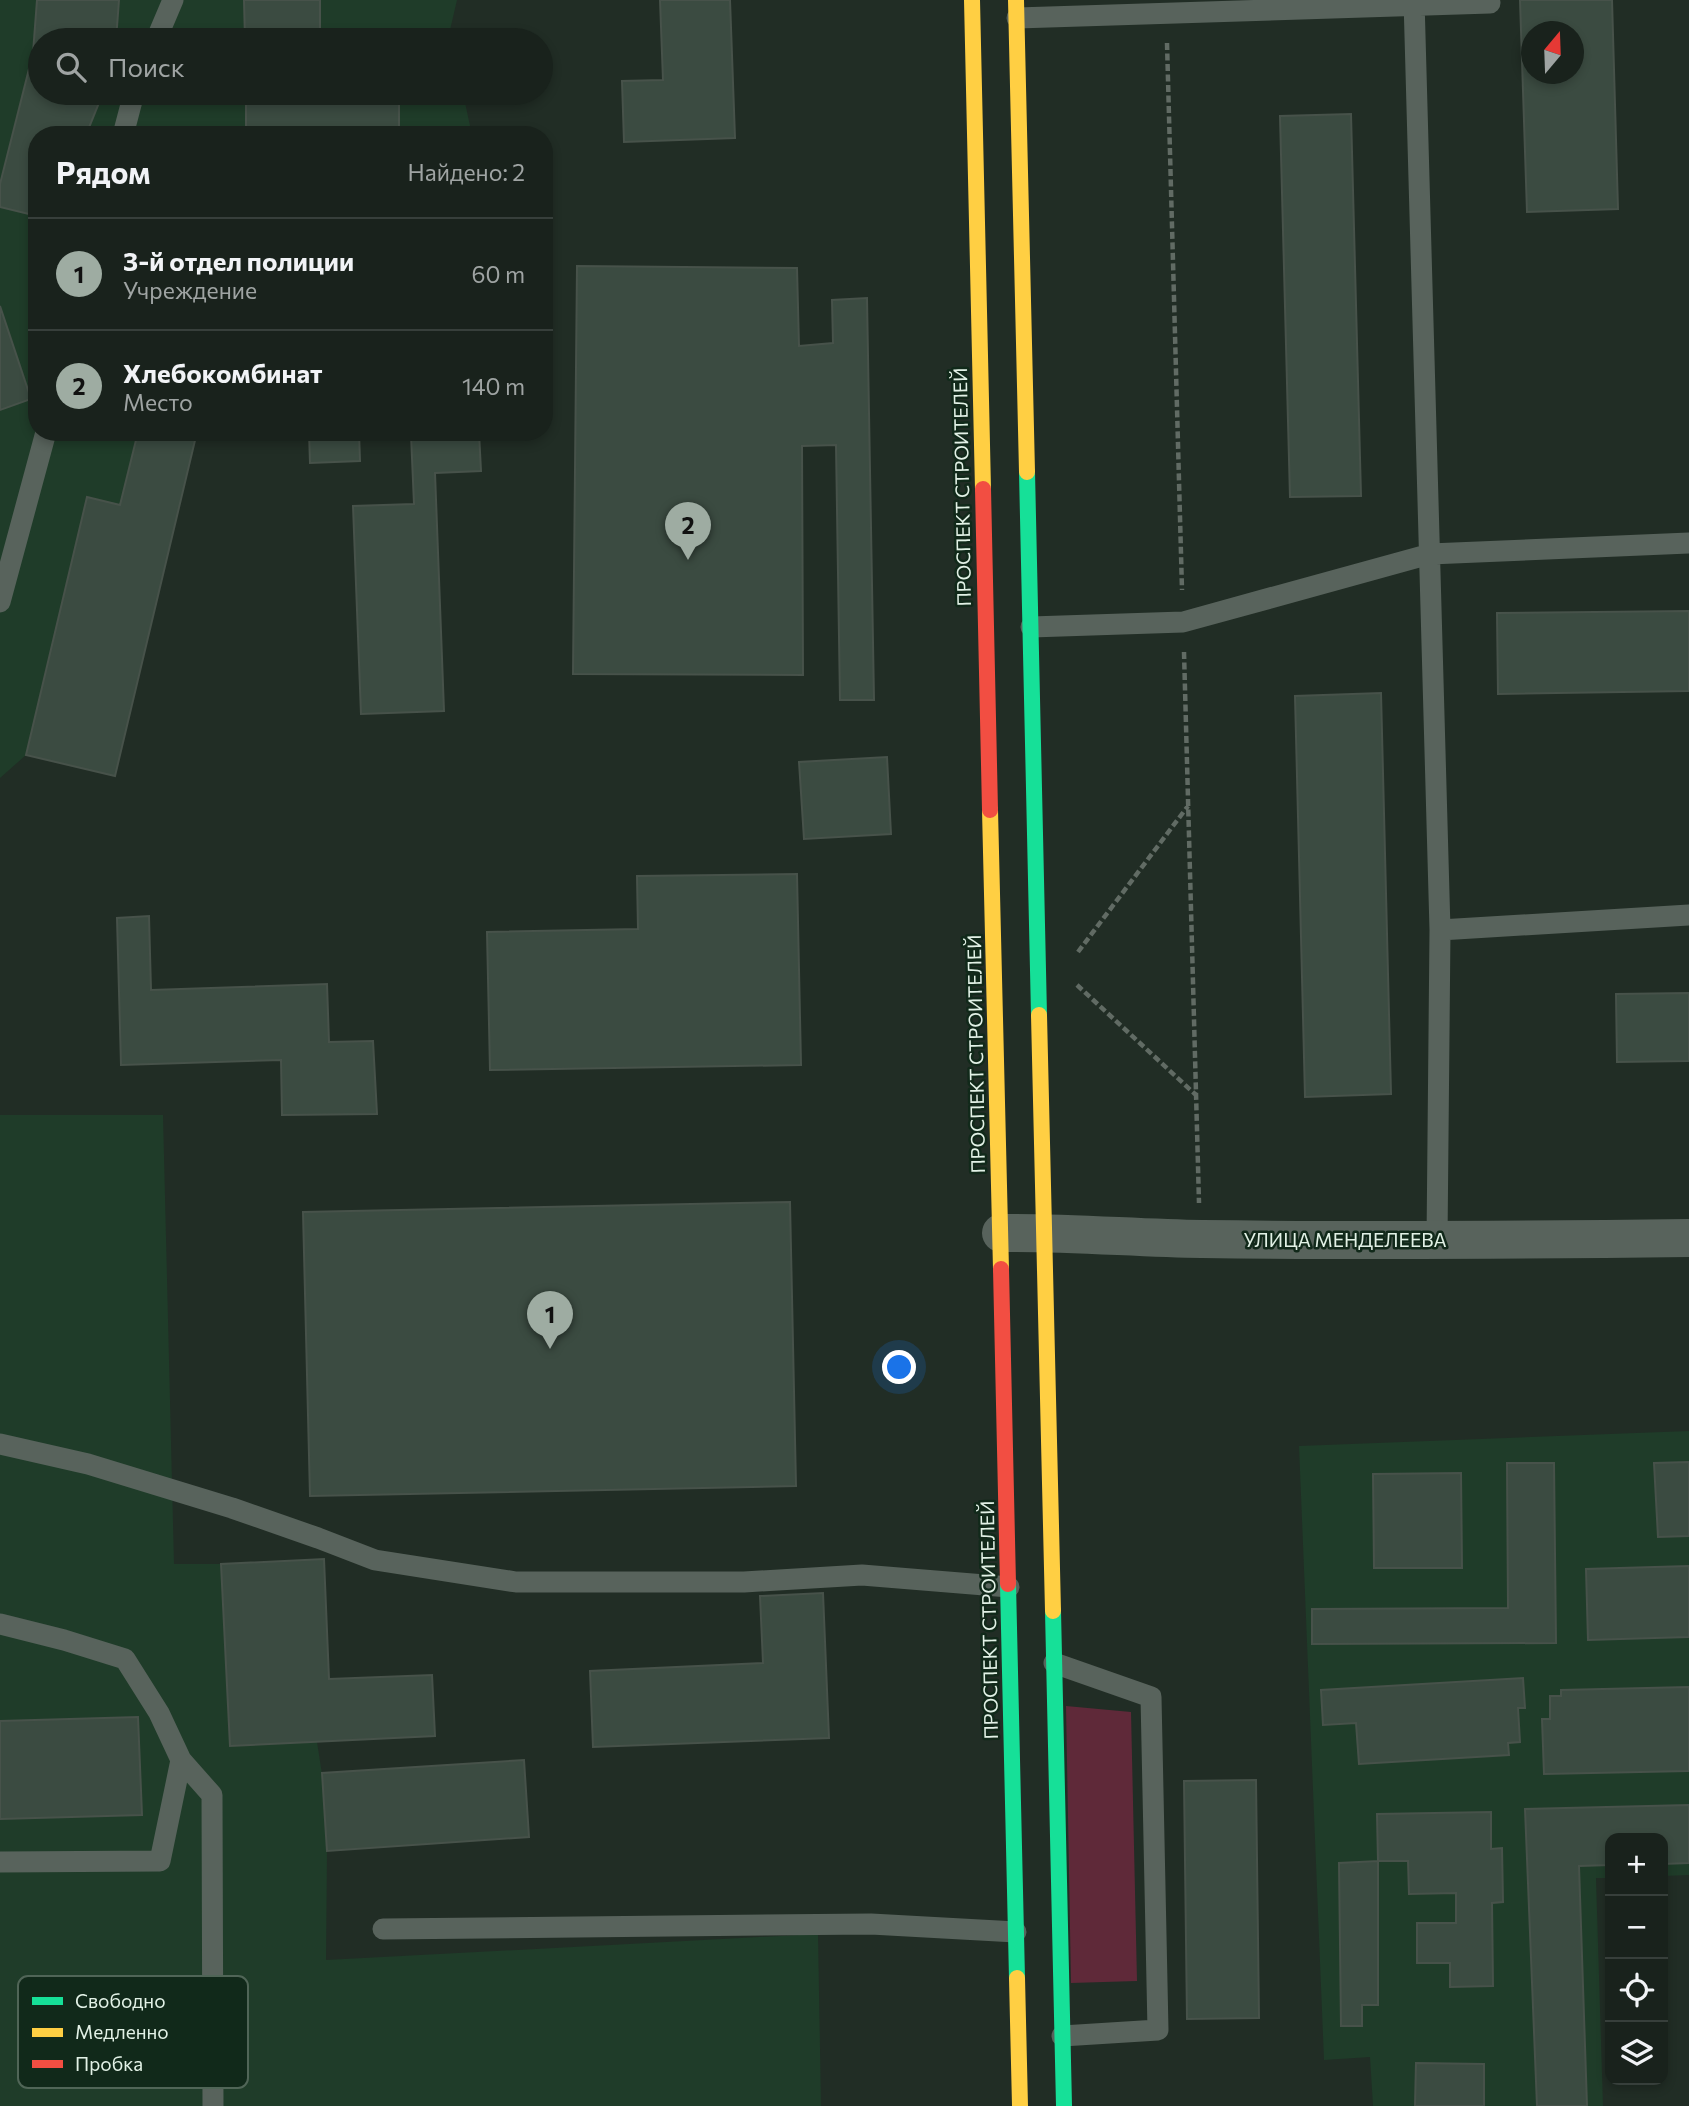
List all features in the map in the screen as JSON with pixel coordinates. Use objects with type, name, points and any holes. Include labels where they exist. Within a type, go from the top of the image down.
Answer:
[{"type":"main road","name":"ПРОСПЕКТ СТРОИТЕЛЕЙ","points":[[972,0],[1020,2106]]},
{"type":"main road","points":[[1017,9],[1064,2106]]},
{"type":"street","name":"УЛИЦА МЕНДЕЛЕЕВА","points":[[1001,1233],[1199,1239],[1437,1241],[1689,1238]]},
{"type":"lane","points":[[161,28],[173,0]]},
{"type":"lane","points":[[1017,9],[1490,3]]},
{"type":"lane","points":[[1414,4],[1440,930],[1437,1241]]},
{"type":"lane","points":[[125,126],[131,105]]},
{"type":"lane","points":[[0,602],[44,441]]},
{"type":"lane","points":[[1031,627],[1183,622],[1430,554],[1689,543]]},
{"type":"lane","points":[[1440,930],[1689,915]]},
{"type":"lane","points":[[0,1444],[88,1464],[206,1500],[375,1560],[516,1582],[744,1583],[862,1575],[1009,1587]]},
{"type":"lane","points":[[0,1624],[125,1659],[159,1713],[181,1760],[212,1796],[213,1976]]},
{"type":"lane","points":[[1054,1663],[1151,1697],[1158,2030],[1062,2036]]},
{"type":"lane","points":[[0,1862],[160,1861],[181,1760]]},
{"type":"lane","points":[[383,1929],[871,1924],[1016,1932]]},
{"type":"lane","points":[[213,2088],[213,2106]]},
{"type":"path","points":[[1071,961],[1188,806]]},
{"type":"path","points":[[1073,981],[1197,1096]]},
{"type":"shaded area","points":[[0,0],[457,0],[450,28],[28,28],[28,105],[466,105],[470,126],[28,126],[28,441],[136,441],[120,505],[87,497],[26,755],[0,778]]},
{"type":"shaded area","points":[[0,1115],[163,1115],[174,1564],[221,1564],[230,1745],[317,1742],[327,1851],[326,1960],[818,1934],[821,2106],[0,2106]]},
{"type":"shaded area","points":[[1689,1431],[1689,1875],[1668,1876],[1668,1833],[1605,1833],[1605,1878],[1596,1878],[1603,2106],[1373,2106],[1370,2057],[1324,2060],[1299,1446]]},
{"type":"shaded area","points":[[1066,1706],[1131,1712],[1137,1981],[1071,1983]]},
{"type":"building","points":[[37,0],[119,0],[117,28],[35,28]]},
{"type":"building","points":[[244,0],[320,0],[320,28],[245,28]]},
{"type":"building","points":[[660,0],[730,0],[735,138],[624,142],[622,81],[663,80]]},
{"type":"building","points":[[1520,0],[1612,0],[1618,209],[1527,212],[1523,84],[1584,84],[1584,21],[1521,21],[1521,30]]},
{"type":"building","points":[[28,73],[28,105],[98,105],[90,126],[28,126],[28,214],[0,207],[0,184]]},
{"type":"building","points":[[246,105],[399,105],[399,126],[246,126]]},
{"type":"building","points":[[1351,114],[1361,496],[1290,497],[1280,116]]},
{"type":"building","points":[[577,266],[797,268],[799,346],[833,343],[832,300],[867,298],[874,700],[840,700],[836,445],[802,446],[803,675],[573,674]]},
{"type":"building","points":[[0,306],[28,390],[28,400],[0,410]]},
{"type":"building","points":[[136,441],[195,441],[115,776],[26,755],[87,497],[120,505]]},
{"type":"building","points":[[309,441],[359,441],[360,461],[310,463]]},
{"type":"building","points":[[411,441],[479,441],[481,471],[435,473],[444,711],[361,714],[353,506],[414,504]]},
{"type":"building","points":[[1689,611],[1689,691],[1498,694],[1497,613]]},
{"type":"building","points":[[1381,693],[1391,1094],[1305,1097],[1295,696]]},
{"type":"building","points":[[887,757],[891,834],[804,839],[799,762]]},
{"type":"building","points":[[797,874],[801,1065],[490,1070],[487,932],[638,929],[637,876]]},
{"type":"building","points":[[149,916],[151,990],[327,984],[329,1042],[373,1041],[377,1114],[282,1115],[281,1060],[121,1065],[117,918]]},
{"type":"building","points":[[1689,993],[1689,1061],[1617,1062],[1616,994]]},
{"type":"building","points":[[790,1202],[796,1486],[310,1496],[303,1212]]},
{"type":"building","points":[[1689,1462],[1689,1536],[1658,1537],[1654,1463]]},
{"type":"building","points":[[1507,1463],[1554,1463],[1556,1643],[1312,1644],[1312,1609],[1508,1608]]},
{"type":"building","points":[[1461,1473],[1462,1568],[1374,1568],[1373,1474]]},
{"type":"building","points":[[324,1559],[329,1679],[432,1675],[435,1736],[230,1746],[221,1564]]},
{"type":"building","points":[[1689,1566],[1689,1637],[1588,1640],[1586,1569]]},
{"type":"building","points":[[823,1593],[829,1738],[593,1747],[590,1671],[763,1663],[760,1596]]},
{"type":"building","points":[[1523,1678],[1525,1708],[1518,1708],[1520,1742],[1508,1743],[1509,1755],[1359,1764],[1356,1723],[1323,1725],[1321,1690]]},
{"type":"building","points":[[1689,1687],[1689,1771],[1544,1774],[1542,1719],[1550,1719],[1550,1696],[1561,1696],[1561,1690]]},
{"type":"building","points":[[138,1717],[142,1815],[0,1819],[0,1721]]},
{"type":"building","points":[[524,1760],[529,1837],[327,1851],[322,1773]]},
{"type":"building","points":[[1256,1780],[1259,2018],[1187,2019],[1184,1781]]},
{"type":"building","points":[[1689,1805],[1689,1863],[1668,1864],[1668,1833],[1605,1833],[1605,1865],[1579,1866],[1587,2106],[1537,2106],[1525,1809]]},
{"type":"building","points":[[1491,1812],[1491,1849],[1502,1848],[1503,1902],[1492,1903],[1493,1986],[1450,1987],[1450,1963],[1417,1963],[1417,1923],[1456,1923],[1456,1893],[1409,1894],[1408,1861],[1378,1861],[1377,1814]]},
{"type":"building","points":[[1378,1861],[1378,2005],[1362,2005],[1362,2026],[1341,2026],[1339,1863]]},
{"type":"building","points":[[1416,2063],[1484,2064],[1484,2106],[1415,2106]]},
{"type":"traffic: fast","points":[[1027,472],[1039,1015]]},
{"type":"traffic: fast","points":[[1008,1584],[1017,1978]]},
{"type":"traffic: fast","points":[[1053,1611],[1064,2106]]},
{"type":"traffic: slow","points":[[972,0],[983,489]]},
{"type":"traffic: slow","points":[[1016,0],[1027,472]]},
{"type":"traffic: slow","points":[[990,810],[1001,1269]]},
{"type":"traffic: slow","points":[[1039,1015],[1053,1611]]},
{"type":"traffic: slow","points":[[1017,1978],[1020,2106]]},
{"type":"traffic: jam","points":[[983,489],[990,810]]},
{"type":"traffic: jam","points":[[1001,1269],[1008,1584]]},
{"type":"place","name":"Хлебокомбинат","points":[[688,560]]},
{"type":"place","name":"3-й отдел полиции","points":[[550,1349]]}]
